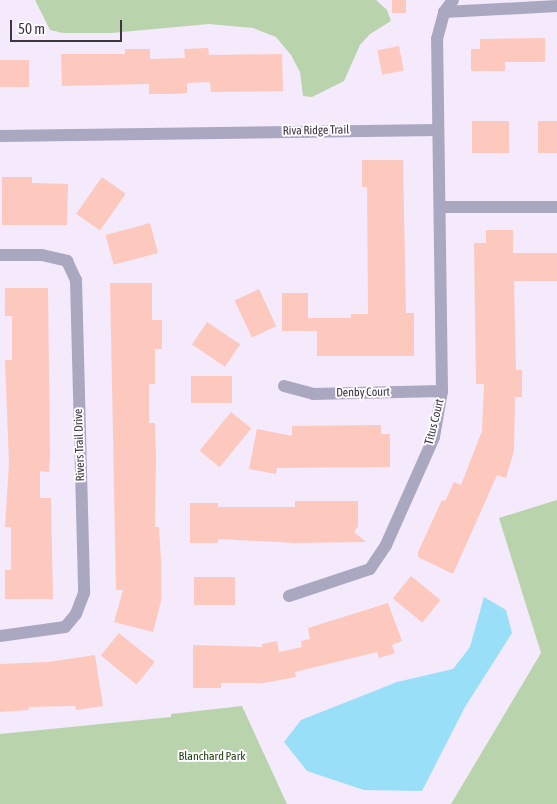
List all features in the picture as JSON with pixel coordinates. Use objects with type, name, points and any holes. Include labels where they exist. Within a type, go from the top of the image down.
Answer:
[{"type":"street","points":[[453,0],[444,12],[437,39],[440,207],[557,207]]},
{"type":"street","points":[[444,12],[557,6]]},
{"type":"street","name":"Riva Ridge Trail","points":[[0,136],[438,130]]},
{"type":"street","name":"Titus Court","points":[[289,596],[370,569],[386,545],[434,437],[442,391],[440,207]]},
{"type":"street","name":"Rivers Trail Drive","points":[[0,255],[42,255],[67,261],[76,280],[84,593],[76,614],[65,627],[0,636]]},
{"type":"street","name":"Denby Court","points":[[284,386],[313,394],[442,391]]},
{"type":"green space","points":[[35,0],[376,0],[387,10],[391,21],[370,34],[360,45],[344,81],[312,97],[303,96],[300,72],[291,55],[276,37],[253,28],[209,24],[111,33],[63,33],[50,30]]},
{"type":"green space","points":[[557,500],[557,804],[451,804],[541,653],[499,518]]},
{"type":"green space","name":"Blanchard Park","points":[[242,706],[287,804],[0,804],[0,734],[171,717],[171,714]]},
{"type":"water","points":[[484,597],[506,610],[512,633],[465,707],[422,791],[364,790],[307,771],[284,742],[301,720],[397,682],[453,669],[470,647]]},
{"type":"building","points":[[392,0],[406,0],[406,13],[392,13]]},
{"type":"building","points":[[545,38],[545,62],[505,62],[505,71],[471,71],[471,49],[480,49],[480,39]]},
{"type":"building","points":[[399,46],[404,71],[382,75],[377,50]]},
{"type":"building","points":[[208,48],[209,55],[282,54],[283,91],[211,92],[210,82],[187,83],[187,93],[172,94],[149,94],[149,84],[62,86],[61,54],[125,54],[125,49],[150,49],[150,59],[185,58],[184,49]]},
{"type":"building","points":[[0,60],[29,60],[29,87],[0,87]]},
{"type":"building","points":[[472,121],[509,121],[509,153],[472,153]]},
{"type":"building","points":[[538,121],[557,121],[557,153],[538,153]]},
{"type":"building","points":[[362,160],[403,160],[406,313],[414,313],[414,356],[317,356],[317,331],[282,331],[282,293],[308,293],[308,318],[351,318],[351,314],[368,314],[367,187],[362,187]]},
{"type":"building","points":[[2,177],[32,177],[32,183],[68,184],[67,225],[2,225]]},
{"type":"building","points":[[102,177],[126,194],[100,230],[76,214]]},
{"type":"building","points":[[150,223],[158,253],[114,265],[106,235]]},
{"type":"building","points":[[486,230],[513,230],[513,253],[557,253],[557,281],[514,281],[516,370],[522,370],[522,397],[515,397],[514,451],[506,478],[497,475],[453,574],[418,557],[418,552],[442,500],[445,501],[454,482],[461,485],[482,431],[484,384],[476,384],[474,243],[486,243]]},
{"type":"building","points":[[110,283],[152,283],[152,320],[162,320],[162,349],[155,349],[155,384],[149,384],[149,423],[155,423],[155,527],[159,527],[161,561],[161,601],[153,632],[114,622],[123,590],[116,590]]},
{"type":"building","points":[[5,288],[48,288],[50,457],[49,472],[40,471],[40,498],[51,498],[53,599],[5,599],[5,570],[11,570],[11,527],[5,527],[9,463],[5,360],[12,360],[12,316],[5,316]]},
{"type":"building","points":[[259,289],[276,326],[252,338],[235,300]]},
{"type":"building","points":[[207,322],[240,344],[225,367],[192,344]]},
{"type":"building","points":[[191,376],[232,376],[232,403],[191,403]]},
{"type":"building","points":[[231,412],[251,428],[220,467],[200,451]]},
{"type":"building","points":[[381,425],[381,434],[390,434],[390,467],[277,468],[276,474],[249,469],[257,429],[292,436],[292,426]]},
{"type":"building","points":[[295,501],[358,501],[358,526],[354,532],[366,542],[295,543],[218,539],[218,543],[190,543],[190,503],[218,503],[218,507],[295,507]]},
{"type":"building","points":[[411,576],[441,600],[422,622],[393,599]]},
{"type":"building","points":[[194,577],[235,577],[235,605],[194,605]]},
{"type":"building","points":[[388,603],[402,641],[392,645],[395,653],[379,658],[377,652],[295,672],[296,677],[264,683],[221,683],[221,688],[193,688],[193,645],[262,647],[262,644],[277,641],[279,652],[302,647],[301,641],[310,639],[308,628]]},
{"type":"building","points":[[119,633],[155,662],[136,684],[101,656]]},
{"type":"building","points":[[95,655],[103,706],[76,710],[75,706],[28,707],[29,710],[0,712],[0,664],[48,662]]}]
